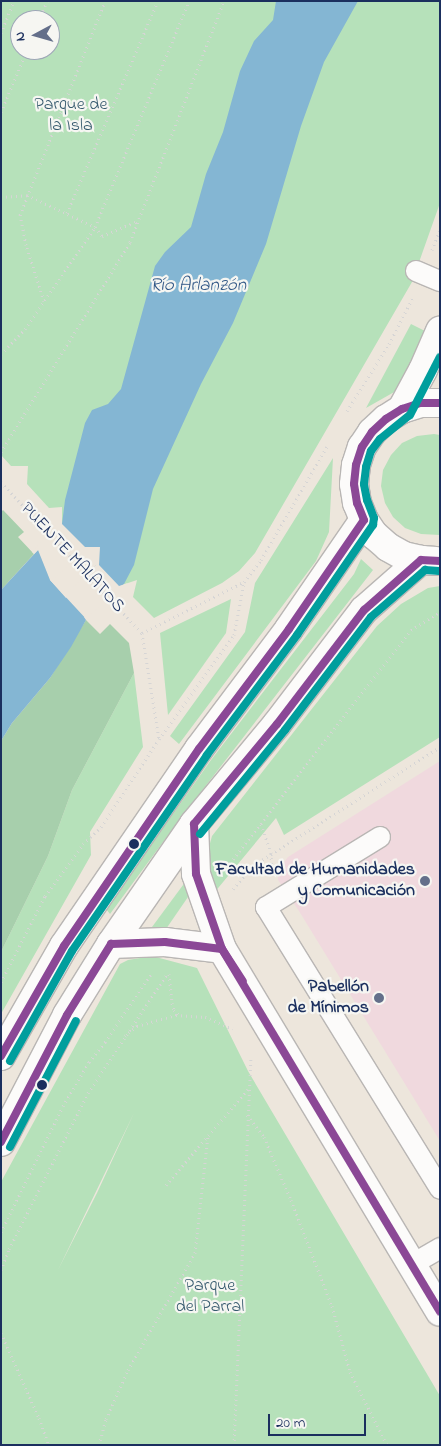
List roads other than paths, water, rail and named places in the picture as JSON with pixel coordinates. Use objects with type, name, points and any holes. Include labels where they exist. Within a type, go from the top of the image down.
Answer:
[{"type":"main road","points":[[402,409],[423,370],[440,332]]},
{"type":"main road","points":[[430,561],[404,556],[388,547],[374,535],[364,520],[357,503],[354,484],[356,466],[362,447],[372,432],[386,419],[402,409],[421,404],[440,403]]},
{"type":"main road","points":[[1,1056],[64,946],[199,749],[289,629],[364,520]]},
{"type":"main road","points":[[1,1142],[68,1015],[111,944],[194,824],[277,724],[364,610],[430,561]]},
{"type":"main road","points":[[194,824],[196,874],[222,949],[440,1312]]},
{"type":"main road","points":[[111,944],[140,941],[222,949]]},
{"type":"lane","points":[[416,271],[440,281]]},
{"type":"lane","points":[[380,837],[266,908],[440,1189]]},
{"type":"lane","points":[[411,1265],[440,1248]]},
{"type":"water","name":"Río Arlanzón","points":[[276,1],[358,1],[324,62],[301,126],[266,244],[233,323],[201,384],[153,489],[134,565],[124,584],[84,617],[86,620],[71,647],[50,678],[12,723],[1,741],[1,590],[62,524],[65,500],[85,423],[92,410],[108,404],[121,389],[155,266],[165,252],[191,227],[206,174],[223,132],[240,71],[254,41],[273,20]],"holes":[[[85,547],[99,547],[98,563],[66,598],[50,580]]]},
{"type":"place","name":"Facultad de Humanidades y Comunicación","points":[[425,881]]},
{"type":"place","name":"Pabellón de Mínimos","points":[[379,998]]},
{"type":"park label","name":"Parque de la Isla","points":[[71,116]]},
{"type":"park label","name":"Parque del Parral","points":[[210,1297]]}]
